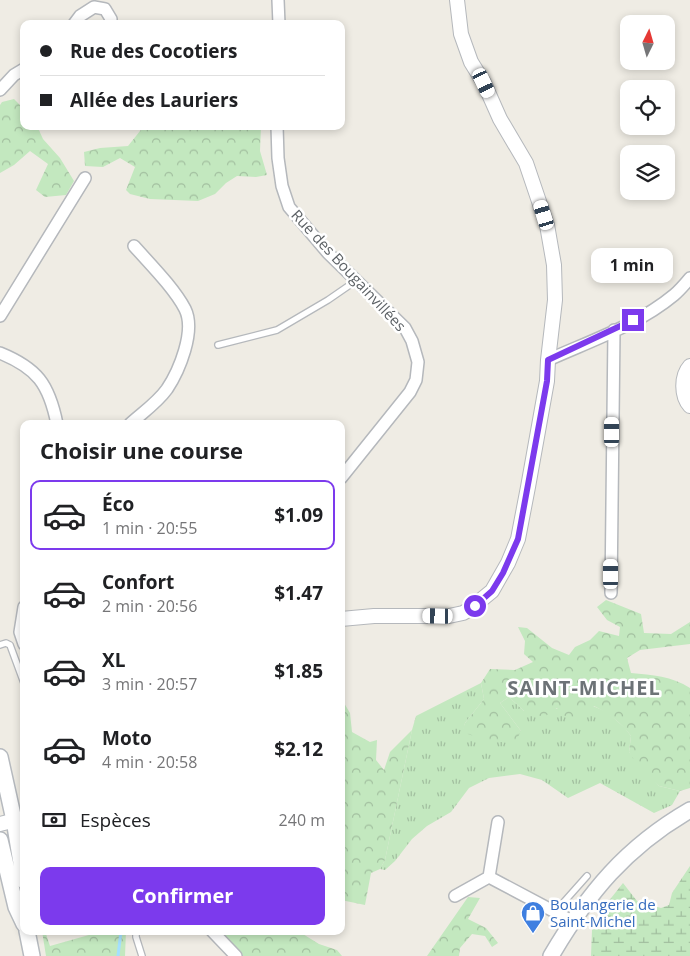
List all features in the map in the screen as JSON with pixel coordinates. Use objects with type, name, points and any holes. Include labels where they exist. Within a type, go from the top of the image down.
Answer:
[{"type":"main road","points":[[0,757],[16,826],[20,854]]},
{"type":"main road","points":[[551,956],[572,921],[594,891],[627,856],[651,836],[690,810]]},
{"type":"main road","points":[[564,956],[573,933],[596,902],[621,875],[657,842],[690,820]]},
{"type":"main road","points":[[0,839],[16,907],[20,916]]},
{"type":"main road","points":[[28,935],[32,956]]},
{"type":"street","points":[[278,0],[278,20]]},
{"type":"street","points":[[345,619],[374,616],[455,615],[470,609],[492,591],[503,573],[518,539],[547,381],[555,300],[555,275],[547,225],[526,164],[500,119],[484,83],[471,62],[461,34],[457,0]]},
{"type":"street","points":[[77,20],[94,7],[105,8],[111,20]]},
{"type":"street","points":[[0,90],[14,74],[20,71]]},
{"type":"street","name":"Rue des Bougainvillées","points":[[276,130],[280,176],[289,207],[328,253],[405,328],[417,357],[416,380],[402,404],[345,473]]},
{"type":"street","points":[[0,316],[85,178]]},
{"type":"street","points":[[134,246],[160,274],[186,310],[189,334],[180,364],[166,390],[134,420]]},
{"type":"street","points":[[548,360],[614,330],[658,306],[675,294],[690,278]]},
{"type":"street","points":[[611,593],[614,330]]},
{"type":"street","points":[[0,353],[27,366],[40,379],[51,401],[56,420]]},
{"type":"street","points":[[690,366],[685,372],[683,389],[690,406]]},
{"type":"street","points":[[489,877],[498,822]]},
{"type":"street","points":[[0,839],[16,826]]},
{"type":"street","points":[[489,877],[572,921]]},
{"type":"street","points":[[455,896],[489,877]]},
{"type":"street","points":[[216,935],[236,956]]},
{"type":"lane","points":[[218,345],[277,330],[328,300],[357,280]]},
{"type":"lane","points":[[0,645],[6,643],[10,645],[20,672]]},
{"type":"lane","points":[[555,912],[587,876]]},
{"type":"lane","points":[[136,935],[142,956]]},
{"type":"green space","points":[[14,99],[20,105],[20,130],[39,130],[43,139],[60,158],[74,181],[66,195],[45,197],[36,190],[48,164],[30,151],[14,165],[0,173],[0,105],[2,102]]},
{"type":"green space","points":[[141,130],[261,130],[260,151],[267,175],[256,177],[237,176],[226,183],[215,194],[198,201],[150,199],[130,194],[126,190],[135,167],[120,158],[103,167],[85,166],[84,152],[100,148],[128,146]]},
{"type":"green space","points":[[606,600],[641,614],[644,633],[671,634],[690,622],[690,644],[640,650],[627,658],[631,673],[654,675],[676,681],[690,688],[690,788],[680,791],[659,786],[639,768],[629,752],[631,736],[623,726],[594,706],[578,719],[562,715],[557,708],[544,717],[524,711],[509,697],[500,703],[521,731],[515,743],[488,741],[462,732],[465,723],[484,699],[481,683],[490,669],[515,670],[533,662],[524,654],[525,641],[518,627],[527,628],[552,648],[569,655],[575,647],[590,640],[599,631],[619,636],[620,627],[607,620],[597,607]]},
{"type":"green space","points":[[481,683],[484,699],[465,723],[463,732],[521,731],[500,703],[509,697],[524,711],[593,706],[607,712],[625,728],[631,736],[629,752],[659,786],[680,791],[672,805],[654,813],[600,783],[568,798],[542,780],[520,774],[489,778],[469,788],[451,812],[427,826],[412,839],[395,861],[385,870],[380,869],[385,860],[416,716]]},
{"type":"green space","points":[[345,705],[350,713],[352,732],[370,742],[377,740],[376,760],[384,770],[390,752],[412,730],[385,860],[380,869],[371,873],[365,905],[345,901]]},
{"type":"green space","points":[[690,866],[690,956],[591,956],[592,930],[604,907],[623,883],[637,901],[661,908],[669,905],[672,893]]},
{"type":"green space","points":[[468,897],[480,898],[468,919],[486,928],[498,943],[492,947],[485,936],[472,934],[460,948],[459,956],[427,956]]},
{"type":"green space","points":[[43,935],[46,935],[50,946],[89,935],[126,935],[125,956],[46,956]]},
{"type":"green space","points":[[224,935],[304,935],[319,944],[337,950],[342,956],[242,956]]},
{"type":"waterway","points":[[118,956],[121,935]]},
{"type":"place","name":"Boulangerie de Saint-Michel","points":[[533,934]]},
{"type":"district","name":"SAINT-MICHEL","points":[[584,687]]},
{"type":"route","points":[[475,606],[492,591],[503,573],[518,539],[547,381],[548,360],[633,320]]}]
